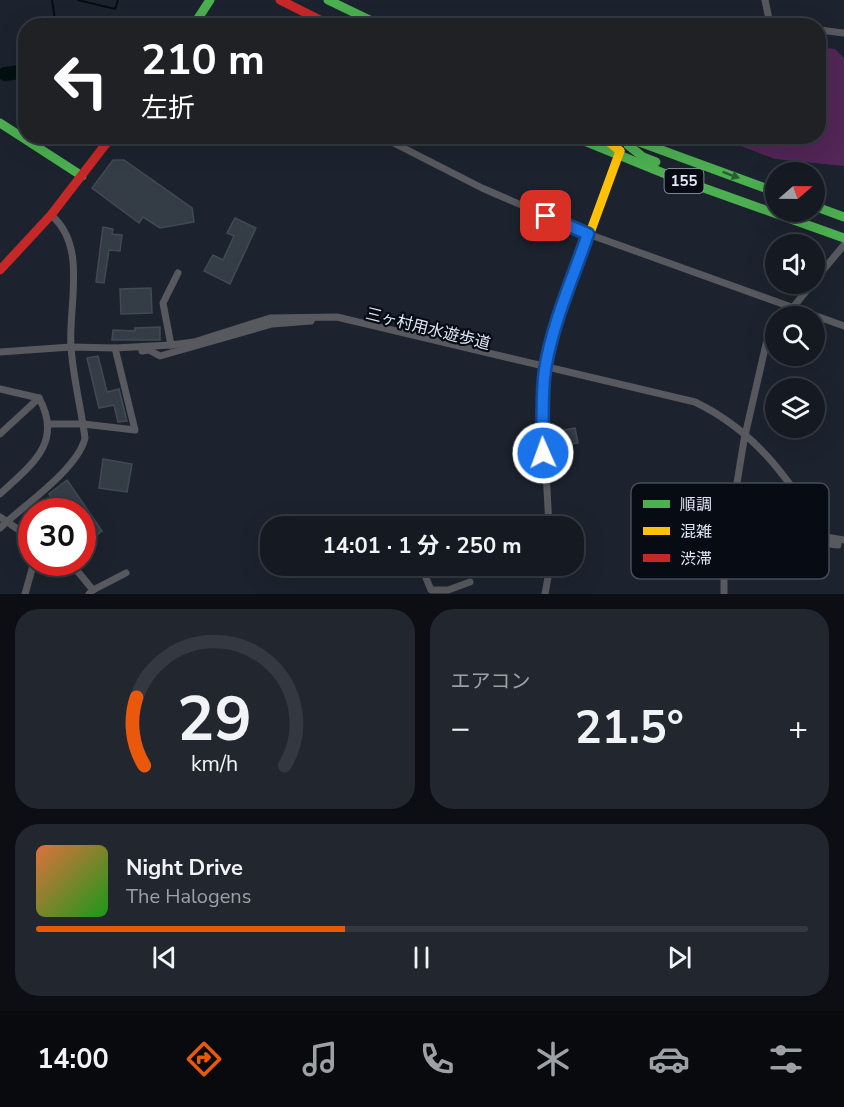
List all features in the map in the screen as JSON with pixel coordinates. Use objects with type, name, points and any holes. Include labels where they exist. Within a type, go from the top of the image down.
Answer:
[{"type":"main road","points":[[198,18],[210,0]]},
{"type":"main road","points":[[280,0],[316,18]]},
{"type":"main road","points":[[328,0],[365,18]]},
{"type":"main road","points":[[0,123],[18,135]]},
{"type":"main road","points":[[32,144],[82,176]]},
{"type":"main road","points":[[0,270],[51,215],[106,144]]},
{"type":"main road","points":[[545,369],[557,323],[588,234],[626,144],[642,157],[714,186],[732,199]]},
{"type":"main road","name":"155","points":[[626,144],[765,188]]},
{"type":"main road","name":"155","points":[[626,144],[732,199],[844,238]]},
{"type":"main road","points":[[825,210],[844,217]]},
{"type":"street","points":[[765,0],[769,18]]},
{"type":"street","points":[[826,31],[844,33]]},
{"type":"street","points":[[396,144],[482,188],[588,234],[786,306]]},
{"type":"street","points":[[18,531],[2,522],[82,451],[85,438],[71,347],[72,251],[62,224],[51,215]]},
{"type":"street","points":[[825,268],[844,245]]},
{"type":"street","points":[[171,345],[163,303],[178,273]]},
{"type":"street","points":[[794,306],[803,294]]},
{"type":"street","points":[[0,352],[71,347],[116,350],[171,345],[194,342],[270,318],[338,317],[545,369],[695,402],[739,429],[745,438],[772,459],[789,483]]},
{"type":"street","points":[[825,319],[844,326]]},
{"type":"street","name":"三ヶ村用水遊歩道","points":[[116,350],[149,350],[160,356],[272,324],[342,322],[545,369]]},
{"type":"street","points":[[737,483],[765,348]]},
{"type":"street","points":[[49,424],[83,424],[135,430],[116,350]]},
{"type":"street","points":[[545,369],[542,398],[548,516]]},
{"type":"street","points":[[0,389],[39,398]]},
{"type":"street","points":[[0,494],[45,447],[49,424],[39,398]]},
{"type":"street","points":[[0,434],[39,398]]},
{"type":"street","points":[[829,538],[844,542]]},
{"type":"street","points":[[80,576],[91,592],[126,573]]},
{"type":"street","points":[[25,594],[30,576]]},
{"type":"street","points":[[425,576],[430,590],[448,590],[470,582]]},
{"type":"street","points":[[545,594],[548,576]]},
{"type":"shaded area","points":[[826,48],[835,49],[844,58],[844,166],[825,164],[825,162],[775,159],[736,144],[826,144]]},
{"type":"building","points":[[113,160],[124,160],[192,208],[194,222],[160,228],[143,217],[139,223],[92,188]]},
{"type":"building","points":[[235,218],[256,228],[230,284],[204,271],[213,255],[223,260],[234,236],[227,233]]},
{"type":"building","points":[[103,227],[113,229],[112,234],[122,235],[120,251],[109,250],[104,283],[96,282]]},
{"type":"building","points":[[151,288],[152,313],[121,314],[120,289]]},
{"type":"building","points":[[160,327],[160,340],[112,340],[113,330],[135,331],[135,328]]},
{"type":"building","points":[[98,356],[107,392],[119,389],[127,421],[118,422],[114,405],[99,408],[87,358]]},
{"type":"building","points":[[575,428],[578,443],[559,446],[559,449],[553,450],[553,432]]},
{"type":"building","points":[[103,459],[132,464],[127,492],[99,488]]},
{"type":"building","points":[[67,480],[79,498],[51,498],[49,494]]},
{"type":"building","points":[[96,522],[102,531],[96,535]]},
{"type":"waterway","points":[[52,0],[55,18]]},
{"type":"waterway","points":[[78,0],[115,9],[118,0]]},
{"type":"waterway","points":[[5,74],[18,72]]},
{"type":"traffic: fast","points":[[198,18],[210,0]]},
{"type":"traffic: fast","points":[[328,0],[365,18]]},
{"type":"traffic: fast","points":[[0,123],[18,135]]},
{"type":"traffic: fast","points":[[32,144],[82,176]]},
{"type":"traffic: fast","points":[[592,144],[673,177],[844,238]]},
{"type":"traffic: fast","points":[[645,144],[765,188]]},
{"type":"traffic: fast","points":[[628,145],[643,157],[656,162]]},
{"type":"traffic: fast","points":[[825,210],[844,217]]},
{"type":"traffic: slow","points":[[612,144],[620,151]]},
{"type":"traffic: slow","points":[[545,366],[557,323],[620,151]]},
{"type":"traffic: jam","points":[[280,0],[316,18]]},
{"type":"traffic: jam","points":[[0,270],[51,215],[106,144]]},
{"type":"route","points":[[543,453],[542,398],[545,366],[557,323],[588,234],[546,216]]}]
